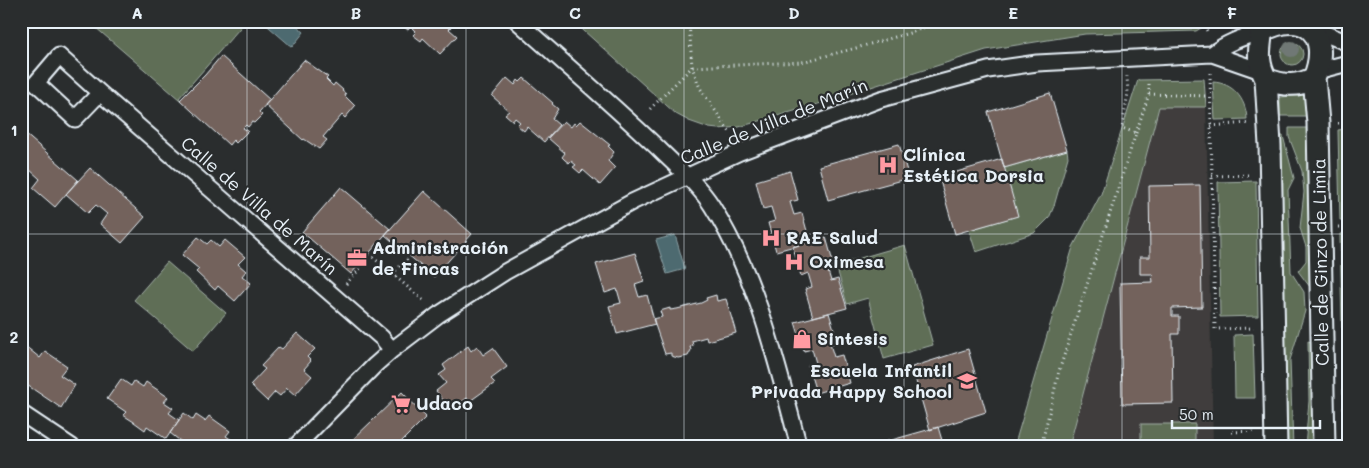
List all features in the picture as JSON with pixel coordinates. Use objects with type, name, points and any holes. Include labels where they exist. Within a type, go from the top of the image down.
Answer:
[{"type":"main road","points":[[1264,75],[1276,84],[1290,86],[1304,84],[1316,75],[1321,50],[1318,38],[1311,25],[1281,23],[1262,26],[1258,55],[1264,75],[1270,145],[1276,447]]},
{"type":"main road","name":"Calle de Ginzo de Limia","points":[[1316,75],[1324,447]]},
{"type":"street","points":[[517,21],[634,125],[687,176],[711,205],[750,279],[764,320],[799,447]]},
{"type":"street","points":[[1311,25],[1348,43]]},
{"type":"street","name":"Calle de Villa de Marín","points":[[1212,54],[1222,46],[1262,26]]},
{"type":"street","name":"Calle de Villa de Marín","points":[[295,447],[392,350],[438,316],[505,272],[632,202],[740,152],[881,99],[988,70],[1037,62],[1212,54],[1264,75]]},
{"type":"street","points":[[1316,75],[1348,63]]},
{"type":"street","name":"Calle de Villa de Marín","points":[[100,93],[382,338],[392,350]]},
{"type":"street","points":[[21,413],[72,447]]},
{"type":"path","points":[[689,21],[692,67],[700,88],[731,134]]},
{"type":"path","points":[[650,109],[692,67],[802,62],[913,32],[939,21]]},
{"type":"path","points":[[1202,21],[1208,33]]},
{"type":"path","points":[[1210,73],[1215,329],[1259,328]]},
{"type":"path","points":[[1127,76],[1128,93],[1122,128],[1136,133]]},
{"type":"path","points":[[1041,447],[1059,371],[1149,94],[1149,80]]},
{"type":"path","points":[[1149,94],[1205,96]]},
{"type":"path","points":[[1212,126],[1254,122]]},
{"type":"path","points":[[1212,176],[1256,175]]},
{"type":"path","points":[[369,254],[424,300]]},
{"type":"path","points":[[392,274],[410,257]]},
{"type":"path","points":[[346,285],[365,263],[363,260]]},
{"type":"path","points":[[1232,432],[1260,431]]},
{"type":"shaded area","points":[[1159,107],[1206,107],[1213,447],[1069,447]]},
{"type":"green space","points":[[88,21],[246,21],[179,98],[180,100]]},
{"type":"green space","points":[[573,21],[644,21],[706,27],[755,25],[788,21],[1213,21],[1196,31],[1085,34],[986,50],[815,105],[739,127],[718,129],[689,121],[676,114]]},
{"type":"green space","points":[[1292,43],[1300,46],[1303,54],[1300,62],[1292,65],[1284,62],[1281,54],[1284,46]]},
{"type":"green space","points":[[1204,79],[1206,107],[1159,107],[1069,447],[1014,447],[1073,247],[1101,194],[1138,80]]},
{"type":"green space","points":[[1213,82],[1227,85],[1237,93],[1244,105],[1247,119],[1215,120]]},
{"type":"green space","points":[[1306,95],[1307,116],[1280,116],[1280,97]]},
{"type":"green space","points":[[1289,128],[1308,128],[1310,287],[1298,271],[1306,261],[1306,247],[1300,228],[1304,192],[1302,171],[1289,137]]},
{"type":"green space","points":[[1348,129],[1348,220],[1340,220],[1338,130]]},
{"type":"green space","points":[[1280,136],[1283,136],[1294,178],[1288,190],[1291,272],[1304,292],[1305,311],[1290,360],[1293,447],[1288,447]]},
{"type":"green space","points":[[1067,150],[1068,157],[1049,218],[1034,233],[976,252],[969,230],[1017,216],[1004,168]]},
{"type":"green space","points":[[1256,181],[1258,316],[1220,317],[1218,182]]},
{"type":"green space","points":[[1348,233],[1348,328],[1342,328],[1340,234]]},
{"type":"green space","points":[[905,245],[933,345],[884,359],[868,298],[847,304],[836,265]]},
{"type":"green space","points":[[167,262],[226,313],[193,351],[134,300]]},
{"type":"green space","points":[[1253,334],[1255,398],[1235,398],[1234,335]]},
{"type":"green space","points":[[1308,341],[1311,342],[1313,447],[1305,447],[1309,401]]},
{"type":"green space","points":[[1343,341],[1348,341],[1348,394],[1343,394]]},
{"type":"green space","points":[[1343,407],[1348,407],[1348,447],[1344,447]]},
{"type":"green space","points":[[1141,424],[1195,424],[1195,447],[1141,447]]},
{"type":"water","points":[[262,21],[291,21],[304,32],[292,47]]},
{"type":"water","points":[[675,235],[685,269],[667,274],[656,240]]},
{"type":"building","points":[[403,21],[454,21],[452,23],[454,24],[449,29],[457,36],[440,54],[423,38],[421,41],[413,35],[416,32],[411,27],[408,30],[404,27],[401,23]]},
{"type":"building","points":[[221,56],[270,100],[259,112],[262,115],[254,123],[252,122],[248,127],[246,125],[243,128],[248,131],[236,143],[233,140],[229,145],[180,100]]},
{"type":"building","points":[[304,60],[328,77],[326,79],[333,86],[335,83],[343,90],[346,94],[345,96],[355,106],[345,118],[342,115],[323,137],[327,140],[319,149],[303,140],[265,105]]},
{"type":"building","points":[[507,78],[515,85],[518,80],[520,82],[524,78],[558,109],[552,119],[559,125],[544,142],[527,127],[524,131],[517,125],[520,122],[515,118],[513,121],[505,114],[509,111],[492,96]]},
{"type":"building","points":[[1050,93],[1067,150],[1004,168],[988,112]]},
{"type":"building","points":[[564,121],[571,127],[574,123],[576,125],[580,121],[610,145],[608,146],[614,152],[608,161],[615,168],[600,185],[583,170],[580,173],[573,167],[576,165],[571,161],[569,163],[565,160],[562,157],[565,153],[548,138]]},
{"type":"building","points":[[23,132],[78,180],[55,207],[33,188],[40,179],[29,169],[21,177]]},
{"type":"building","points":[[899,144],[909,178],[828,200],[819,166]]},
{"type":"building","points":[[1002,159],[1018,216],[955,234],[939,177]]},
{"type":"building","points":[[90,168],[145,217],[122,243],[100,224],[107,214],[96,205],[88,213],[66,194]]},
{"type":"building","points":[[790,171],[798,200],[790,202],[794,215],[802,213],[810,242],[776,251],[768,223],[775,221],[771,207],[763,209],[756,181]]},
{"type":"building","points":[[1200,185],[1202,307],[1172,308],[1172,316],[1179,316],[1179,334],[1172,334],[1173,403],[1122,404],[1120,283],[1153,282],[1152,274],[1140,274],[1140,257],[1150,257],[1149,186]]},
{"type":"building","points":[[341,187],[390,229],[351,274],[302,232]]},
{"type":"building","points":[[424,191],[472,234],[434,277],[385,235]]},
{"type":"building","points":[[198,237],[207,244],[211,240],[219,247],[225,240],[245,257],[238,264],[246,271],[242,276],[251,283],[235,301],[218,286],[215,290],[196,272],[199,269],[182,255]]},
{"type":"building","points":[[826,237],[834,266],[827,268],[831,281],[838,279],[847,308],[813,317],[805,289],[812,287],[808,273],[801,276],[793,247]]},
{"type":"building","points":[[635,253],[644,281],[635,284],[639,297],[647,295],[655,324],[617,334],[609,306],[621,303],[617,289],[605,293],[596,264]]},
{"type":"building","points":[[716,295],[717,301],[726,299],[736,333],[707,341],[706,337],[692,341],[693,346],[690,347],[691,350],[688,356],[678,358],[671,356],[671,353],[665,354],[653,319],[662,317],[660,311],[701,303],[707,300],[706,298]]},
{"type":"building","points":[[829,313],[838,342],[830,344],[834,357],[842,355],[850,383],[816,393],[808,365],[816,363],[812,349],[804,351],[795,322]]},
{"type":"building","points":[[297,333],[315,349],[307,357],[311,361],[304,369],[312,376],[295,395],[287,388],[280,396],[275,392],[267,401],[250,385],[265,369],[261,366],[279,347],[282,349]]},
{"type":"building","points":[[24,345],[40,358],[45,351],[67,366],[60,375],[75,385],[61,408],[21,381],[21,349]]},
{"type":"building","points":[[468,346],[471,351],[477,346],[483,355],[493,348],[507,367],[491,379],[495,383],[470,401],[467,398],[451,410],[436,391],[446,383],[439,375],[446,370],[443,365]]},
{"type":"building","points":[[968,349],[986,412],[930,430],[912,367]]},
{"type":"building","points":[[121,379],[131,386],[134,381],[143,387],[146,382],[168,397],[164,402],[173,408],[169,413],[179,420],[166,439],[147,426],[145,430],[123,415],[126,412],[107,399]]},
{"type":"building","points":[[402,392],[426,417],[396,447],[345,447]]},
{"type":"building","points":[[184,413],[193,420],[196,415],[205,421],[209,416],[230,431],[226,436],[235,442],[232,447],[188,447],[170,433]]},
{"type":"building","points":[[938,427],[944,447],[882,447],[881,443]]},
{"type":"place","name":"Clínica Estética Dorsia","points":[[888,165]]},
{"type":"place","name":"RAE Salud","points":[[771,238]]},
{"type":"place","name":"Administración de Fincas","points":[[357,258]]},
{"type":"place","name":"Oximesa","points":[[794,262]]},
{"type":"place","name":"Sintesis","points":[[802,339]]},
{"type":"place","name":"Escuela Infantil Privada Happy School","points":[[967,381]]},
{"type":"place","name":"Udaco","points":[[401,404]]}]
